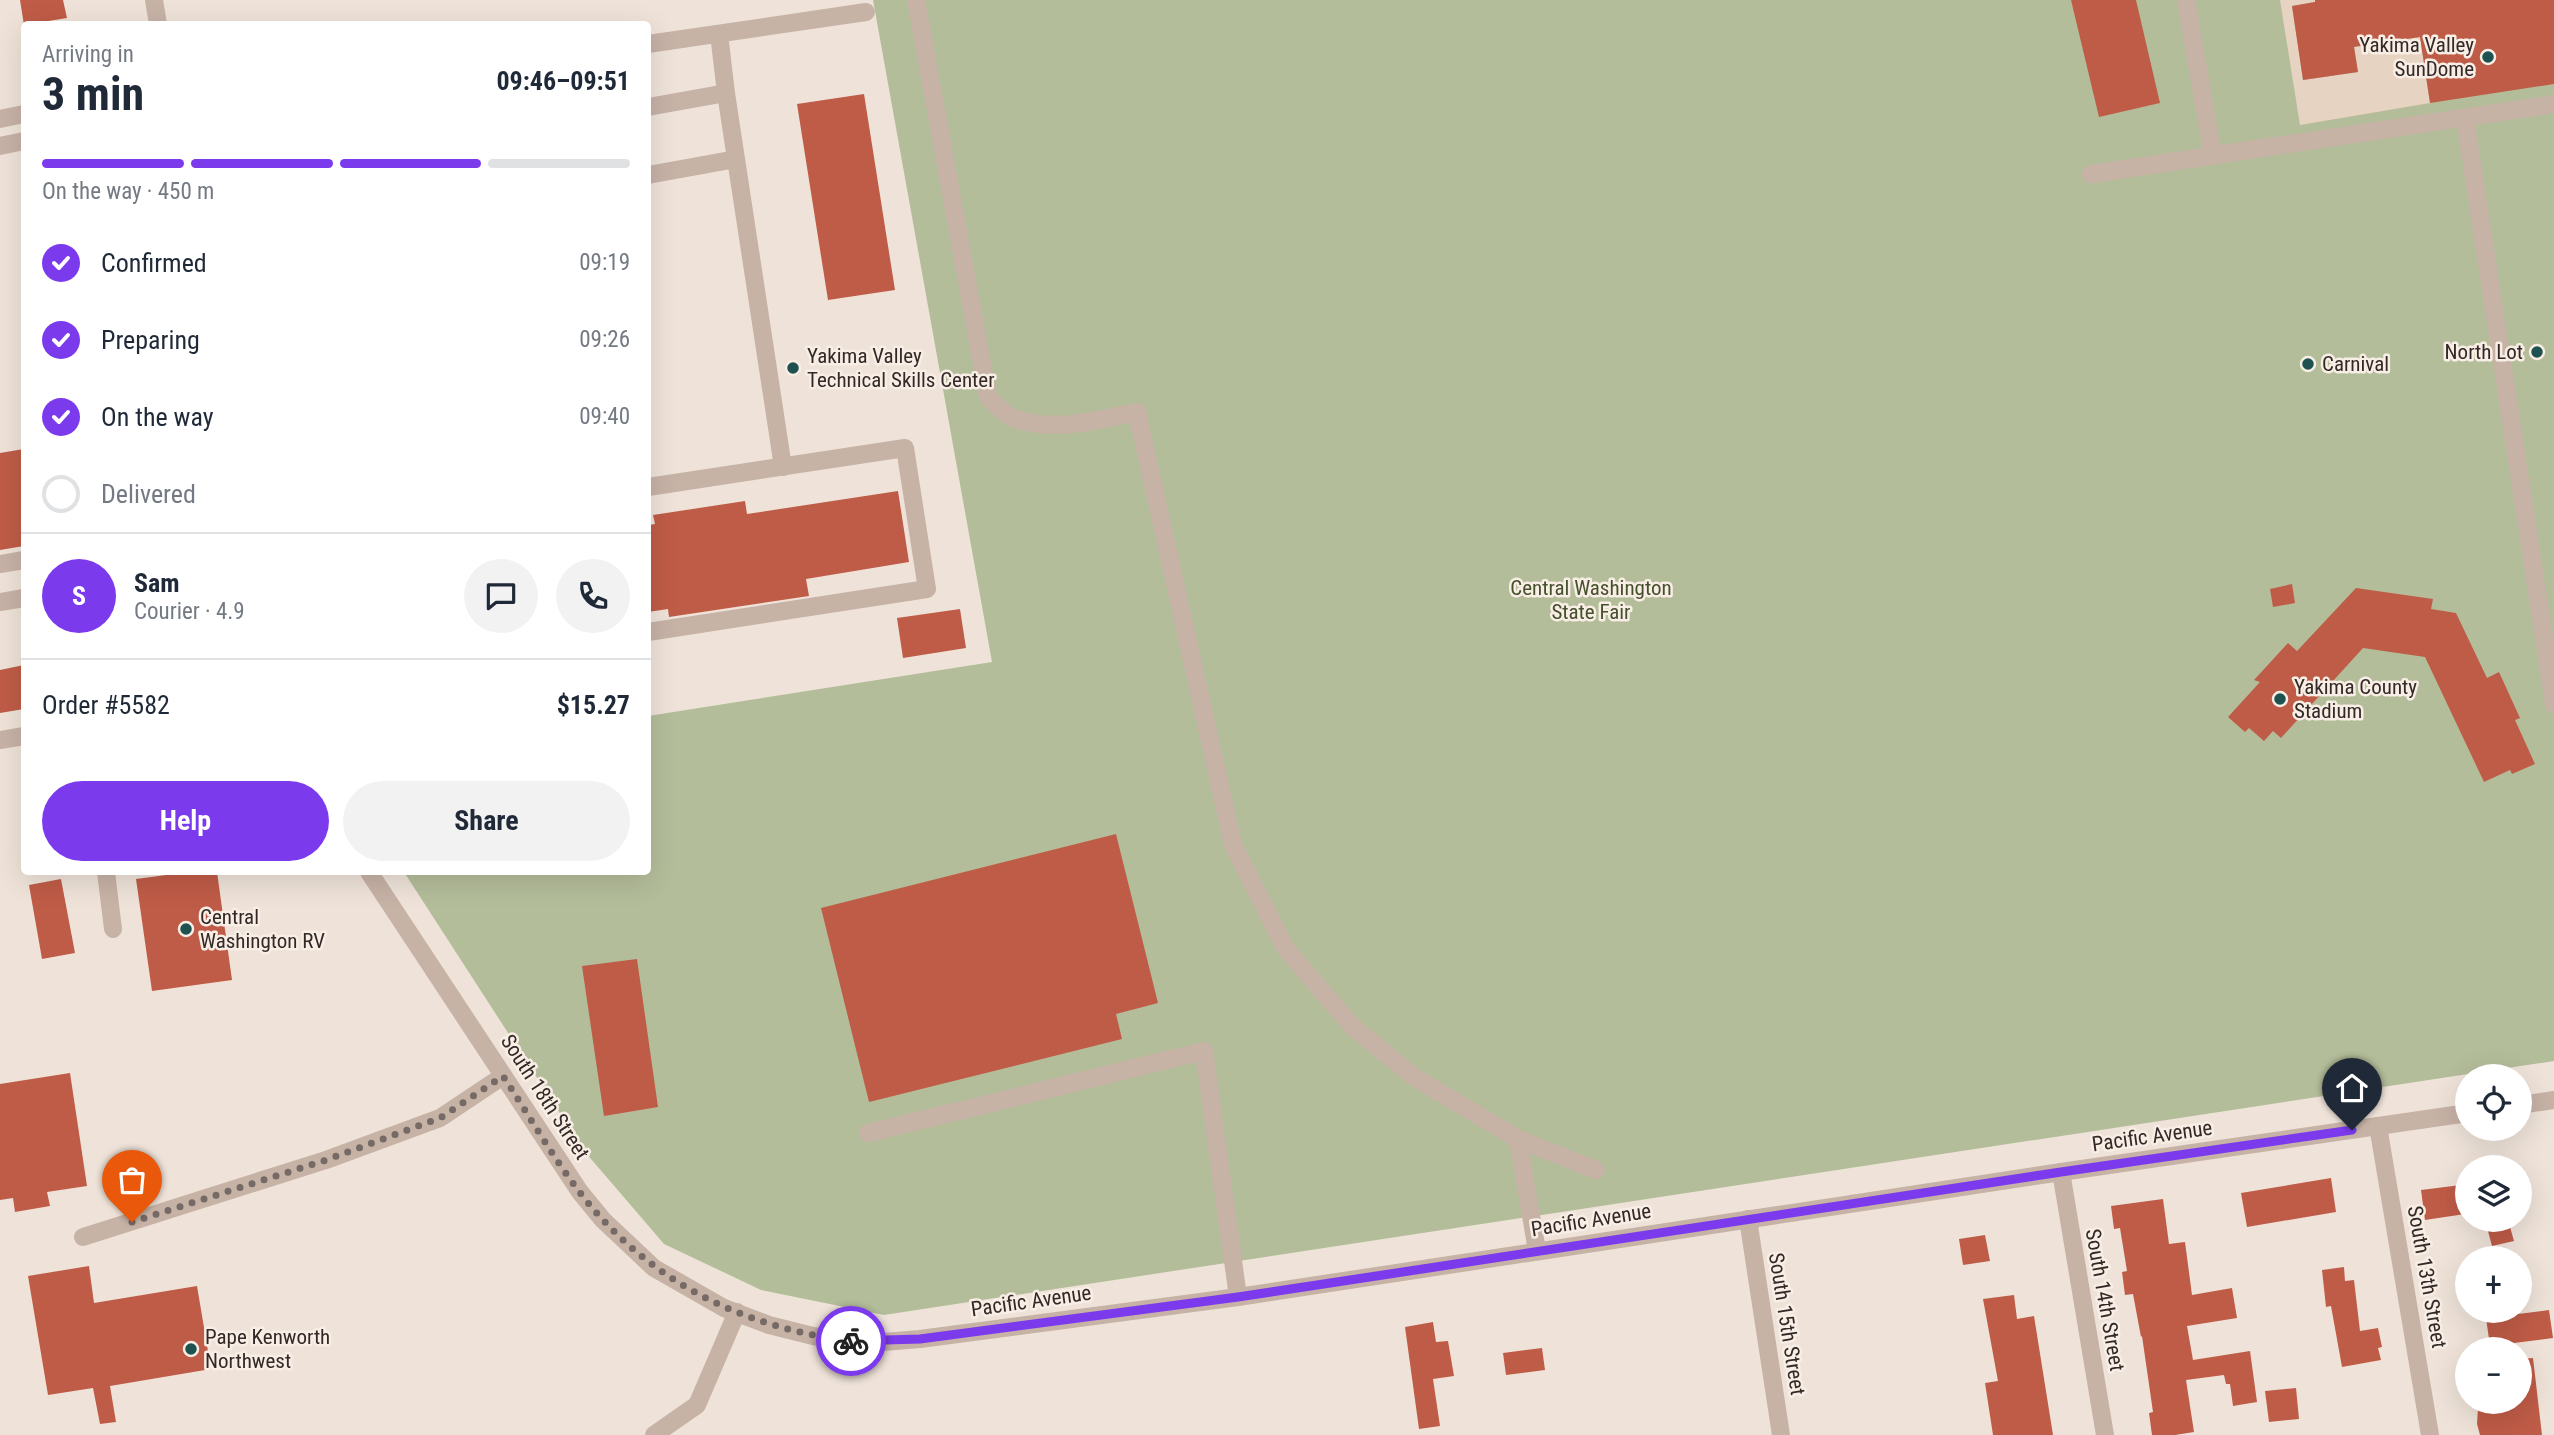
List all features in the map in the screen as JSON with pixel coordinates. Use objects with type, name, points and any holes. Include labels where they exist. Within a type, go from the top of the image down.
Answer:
[{"type":"street","points":[[154,0],[158,21]]},
{"type":"street","points":[[916,0],[988,397],[1011,418],[1051,426],[1137,412],[1233,845],[1286,949],[1352,1026],[1413,1077],[1518,1139],[1596,1170]]},
{"type":"street","points":[[2186,0],[2213,156]]},
{"type":"street","points":[[651,44],[866,12]]},
{"type":"street","points":[[719,34],[783,467]]},
{"type":"street","points":[[651,106],[726,93]]},
{"type":"street","points":[[2091,174],[2554,104]]},
{"type":"street","points":[[0,119],[21,115]]},
{"type":"street","points":[[2465,118],[2554,704]]},
{"type":"street","points":[[0,146],[21,142]]},
{"type":"street","points":[[651,173],[736,159]]},
{"type":"street","points":[[651,488],[905,448],[927,589],[651,632]]},
{"type":"street","points":[[0,564],[21,561]]},
{"type":"street","points":[[0,602],[21,598]]},
{"type":"street","points":[[0,740],[21,736]]},
{"type":"street","points":[[106,875],[113,929]]},
{"type":"street","name":"South 18th Street","points":[[371,875],[580,1192],[603,1220],[654,1268],[731,1310]]},
{"type":"street","points":[[868,1133],[1204,1051],[1238,1297]]},
{"type":"street","points":[[83,1237],[326,1160],[440,1118],[503,1076]]},
{"type":"street","points":[[2532,1103],[2554,1100]]},
{"type":"street","name":"Pacific Avenue","points":[[731,1310],[769,1325],[813,1336],[854,1342],[920,1339],[1238,1297],[2455,1115]]},
{"type":"street","name":"South 13th Street","points":[[2378,1126],[2430,1435]]},
{"type":"street","points":[[1518,1139],[1537,1251]]},
{"type":"street","name":"South 14th Street","points":[[2061,1172],[2105,1435]]},
{"type":"street","name":"South 15th Street","points":[[1748,1219],[1781,1435]]},
{"type":"street","points":[[654,1435],[696,1405],[731,1310]]},
{"type":"green space","name":"Central Washington State Fair","points":[[873,0],[2554,0],[2554,1061],[2532,1064],[2455,1064],[2455,1076],[884,1315],[761,1290],[664,1244],[585,1152],[406,875],[651,875],[651,716],[992,662]]},
{"type":"shaded area","points":[[2280,0],[2315,0],[2292,6],[2303,80],[2358,72],[2353,39],[2387,42],[2420,37],[2430,103],[2300,125]]},
{"type":"building","points":[[20,0],[63,0],[67,18],[23,21]]},
{"type":"building","points":[[2071,0],[2136,0],[2160,103],[2099,117]]},
{"type":"building","name":"Yakima Valley SunDome","points":[[2315,0],[2554,0],[2554,84],[2430,103],[2420,37],[2354,47],[2358,72],[2303,80],[2292,6]]},
{"type":"building","points":[[864,94],[895,290],[828,300],[797,104]]},
{"type":"building","points":[[21,450],[21,546],[0,550],[0,453]]},
{"type":"building","points":[[898,491],[909,562],[806,579],[809,596],[669,617],[668,609],[651,612],[651,525],[655,524],[653,515],[745,501],[747,514]]},
{"type":"building","points":[[2292,584],[2295,603],[2273,607],[2270,589]]},
{"type":"building","name":"Yakima County Stadium","points":[[2356,588],[2433,599],[2431,609],[2456,613],[2487,678],[2499,672],[2520,718],[2515,720],[2535,764],[2512,774],[2510,770],[2484,782],[2425,657],[2363,648],[2281,738],[2273,731],[2264,741],[2249,728],[2245,732],[2228,717],[2260,682],[2254,680],[2288,643],[2297,651]]},
{"type":"building","points":[[960,609],[966,648],[903,658],[897,618]]},
{"type":"building","points":[[21,666],[21,710],[0,713],[0,670]]},
{"type":"building","points":[[1116,834],[1158,1003],[1116,1014],[1122,1039],[869,1102],[821,908]]},
{"type":"building","points":[[166,875],[217,875],[232,980],[152,991],[136,879]]},
{"type":"building","points":[[61,879],[75,953],[42,959],[29,885]]},
{"type":"building","points":[[637,959],[658,1107],[604,1116],[582,966]]},
{"type":"building","points":[[70,1073],[87,1186],[47,1192],[50,1206],[15,1212],[13,1198],[0,1200],[0,1084]]},
{"type":"building","points":[[2331,1178],[2336,1212],[2247,1227],[2241,1193]]},
{"type":"building","points":[[2455,1186],[2455,1216],[2425,1220],[2421,1190]]},
{"type":"building","points":[[2163,1199],[2169,1244],[2185,1242],[2192,1295],[2232,1288],[2237,1318],[2187,1326],[2193,1360],[2250,1351],[2257,1402],[2233,1406],[2230,1384],[2226,1384],[2224,1375],[2186,1380],[2194,1432],[2175,1435],[2152,1435],[2149,1413],[2153,1412],[2142,1336],[2133,1294],[2125,1295],[2122,1272],[2127,1271],[2120,1228],[2114,1229],[2111,1206]]},
{"type":"building","points":[[2488,1232],[2511,1232],[2514,1241],[2492,1246]]},
{"type":"building","points":[[1985,1235],[1990,1261],[1963,1265],[1959,1239]]},
{"type":"building","points":[[89,1266],[94,1303],[197,1286],[211,1369],[110,1386],[116,1422],[100,1424],[93,1388],[48,1395],[28,1276]]},
{"type":"building","points":[[2344,1267],[2345,1281],[2354,1280],[2360,1331],[2378,1328],[2382,1347],[2378,1348],[2381,1360],[2342,1367],[2331,1306],[2326,1307],[2322,1270]]},
{"type":"building","points":[[2014,1295],[2017,1319],[2034,1316],[2053,1435],[1993,1435],[1985,1383],[1998,1381],[1983,1299]]},
{"type":"building","points":[[2549,1310],[2553,1338],[2532,1341],[2532,1337],[2489,1337],[2487,1323],[2532,1323],[2532,1312]]},
{"type":"building","points":[[1433,1322],[1436,1342],[1448,1341],[1454,1376],[1433,1379],[1440,1426],[1419,1429],[1405,1327]]},
{"type":"building","points":[[1542,1348],[1545,1370],[1506,1375],[1503,1353]]},
{"type":"building","points":[[2532,1358],[2542,1435],[2480,1435],[2478,1414],[2532,1414]]},
{"type":"building","points":[[2296,1388],[2299,1419],[2269,1422],[2265,1391]]},
{"type":"way so far","points":[[132,1222],[326,1160],[440,1118],[503,1076],[580,1192],[603,1220],[654,1268],[724,1308],[769,1325],[813,1336],[851,1341]]},
{"type":"place","name":"Yakima Valley SunDome","points":[[2488,57]]},
{"type":"place","name":"North Lot","points":[[2537,352]]},
{"type":"place","name":"Carnival","points":[[2308,364]]},
{"type":"place","name":"Yakima Valley Technical Skills Center","points":[[793,368]]},
{"type":"place","name":"Yakima County Stadium","points":[[2280,699]]},
{"type":"place","name":"Central Washington RV","points":[[186,929]]},
{"type":"place","name":"Pape Kenworth Northwest","points":[[191,1349]]},
{"type":"route","points":[[851,1341],[920,1339],[1238,1297],[2352,1130]]}]
